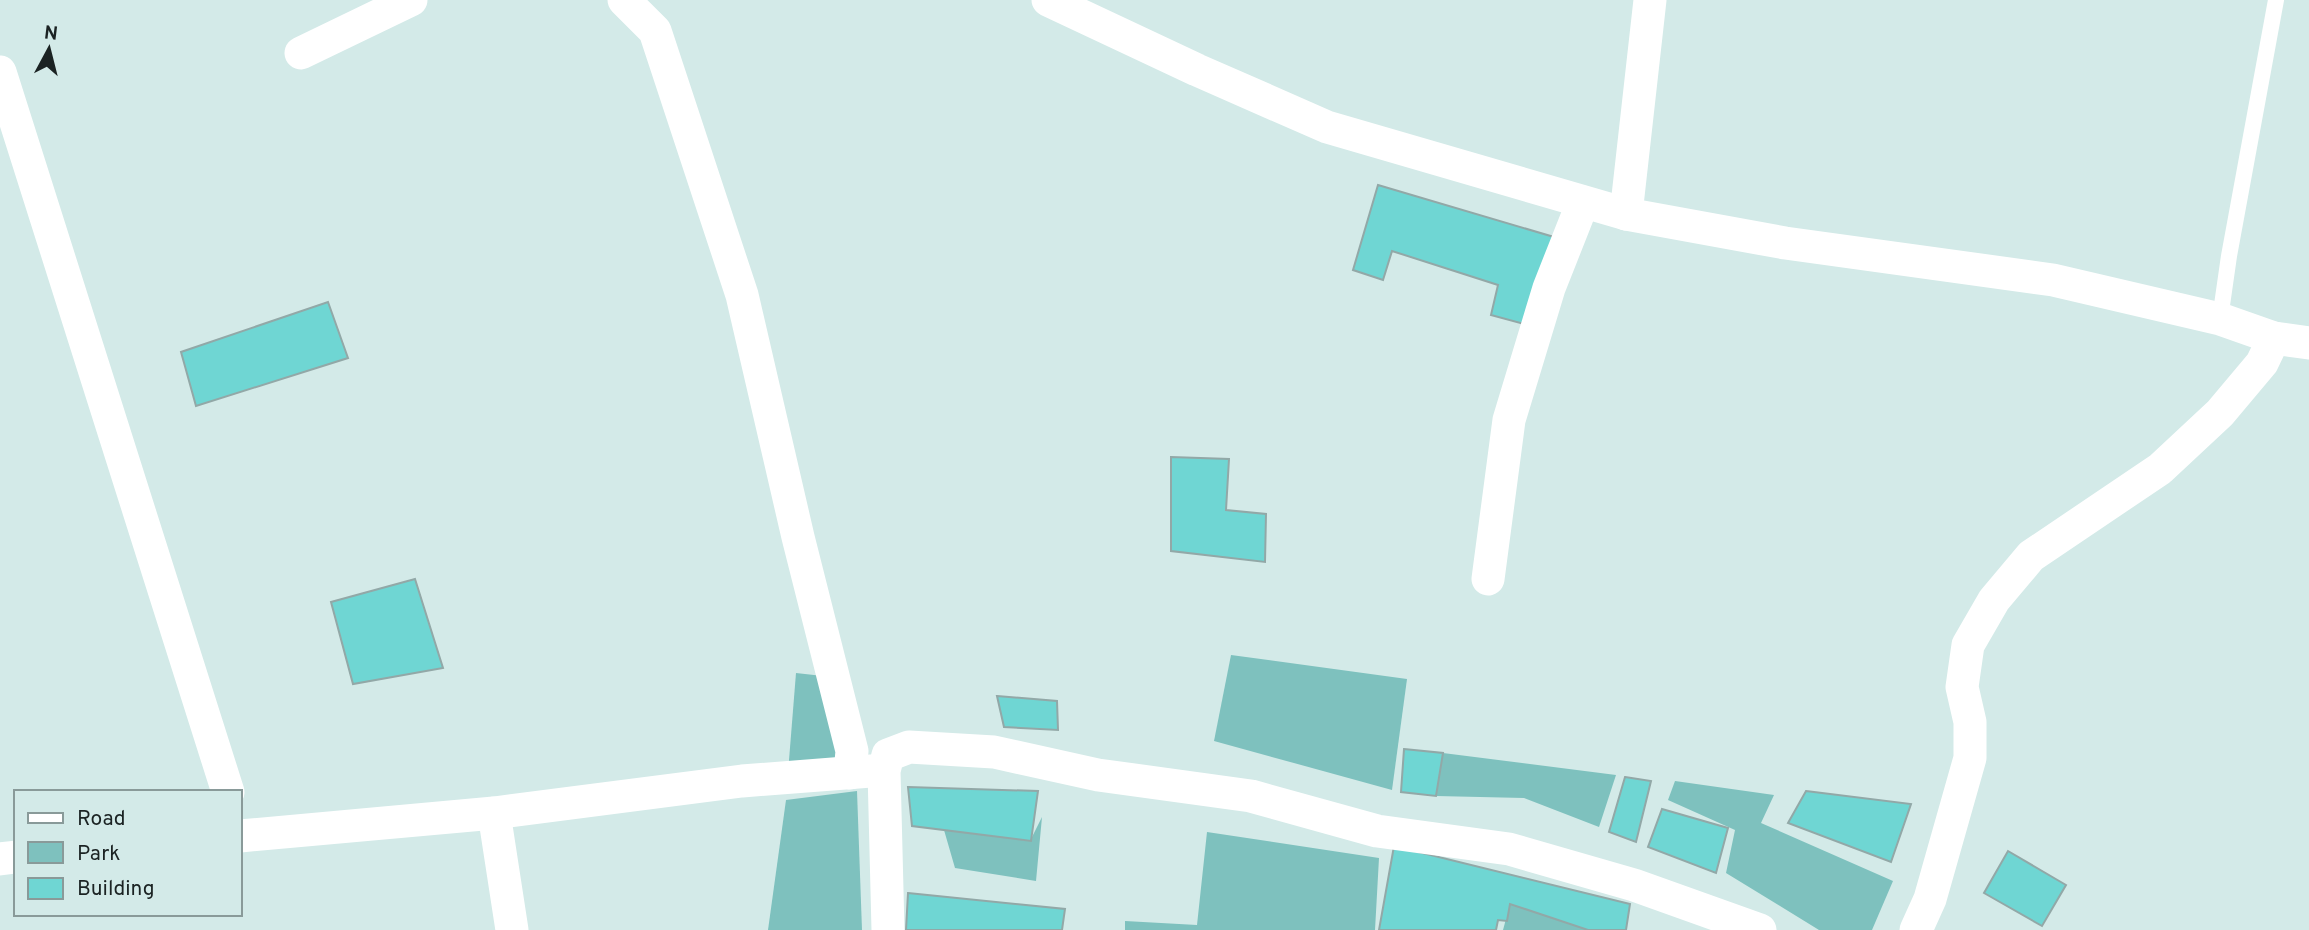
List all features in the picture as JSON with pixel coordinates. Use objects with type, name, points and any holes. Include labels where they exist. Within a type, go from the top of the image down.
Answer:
[{"type":"street","points":[[301,53],[411,0]]},
{"type":"street","points":[[624,0],[655,32],[742,295],[797,537],[852,751],[850,772]]},
{"type":"street","points":[[1048,0],[1327,127],[1626,214],[1785,243],[2053,280],[2220,319],[2274,338],[2309,343]]},
{"type":"street","points":[[1626,214],[1650,0]]},
{"type":"street","points":[[0,72],[227,790]]},
{"type":"street","points":[[1488,579],[1509,420],[1549,288],[1583,202]]},
{"type":"street","points":[[1916,930],[1930,899],[1970,758],[1970,722],[1962,687],[1968,645],[1994,600],[2031,556],[2170,460],[2220,413],[2262,363],[2274,338]]},
{"type":"street","points":[[888,930],[884,771],[888,755],[909,747],[994,752],[1098,775],[1251,796],[1377,831],[1509,849],[1634,885],[1760,930]]},
{"type":"street","points":[[242,833],[494,813],[742,781],[884,771]]},
{"type":"street","points":[[494,813],[512,930]]},
{"type":"lane","points":[[2220,319],[2276,0]]},
{"type":"green space","points":[[1231,655],[1407,679],[1392,790],[1214,741]]},
{"type":"green space","points":[[796,673],[823,676],[870,777],[787,785]]},
{"type":"green space","points":[[1443,753],[1616,775],[1599,827],[1524,798],[1436,796]]},
{"type":"green space","points":[[1675,781],[1774,795],[1761,823],[1893,881],[1872,930],[1819,930],[1726,873],[1735,830],[1668,800]]},
{"type":"green space","points":[[857,791],[862,930],[768,930],[786,800]]},
{"type":"green space","points":[[1042,817],[1036,881],[955,868],[944,830],[1030,841]]},
{"type":"green space","points":[[1207,832],[1379,858],[1375,930],[1125,930],[1125,921],[1197,925]]},
{"type":"green space","points":[[1510,904],[1588,930],[1503,930]]},
{"type":"building","points":[[1378,185],[1554,237],[1528,325],[1491,315],[1498,285],[1392,251],[1383,280],[1353,270]]},
{"type":"building","points":[[328,302],[348,358],[196,406],[181,352]]},
{"type":"building","points":[[1171,457],[1229,459],[1226,510],[1266,514],[1265,562],[1171,551]]},
{"type":"building","points":[[415,579],[443,668],[353,684],[331,602]]},
{"type":"building","points":[[997,696],[1057,701],[1058,730],[1004,727]]},
{"type":"building","points":[[1404,749],[1443,753],[1436,796],[1401,792]]},
{"type":"building","points":[[1625,777],[1651,781],[1636,842],[1609,832]]},
{"type":"building","points":[[908,787],[1038,791],[1031,841],[912,826]]},
{"type":"building","points":[[1806,791],[1911,804],[1891,862],[1788,823]]},
{"type":"building","points":[[1662,809],[1728,828],[1716,873],[1648,847]]},
{"type":"building","points":[[1394,846],[1630,904],[1626,930],[1588,930],[1510,904],[1507,921],[1498,920],[1496,930],[1379,930]]},
{"type":"building","points":[[2008,851],[2066,885],[2042,926],[1984,893]]},
{"type":"building","points":[[908,893],[1065,909],[1062,930],[906,930]]}]
